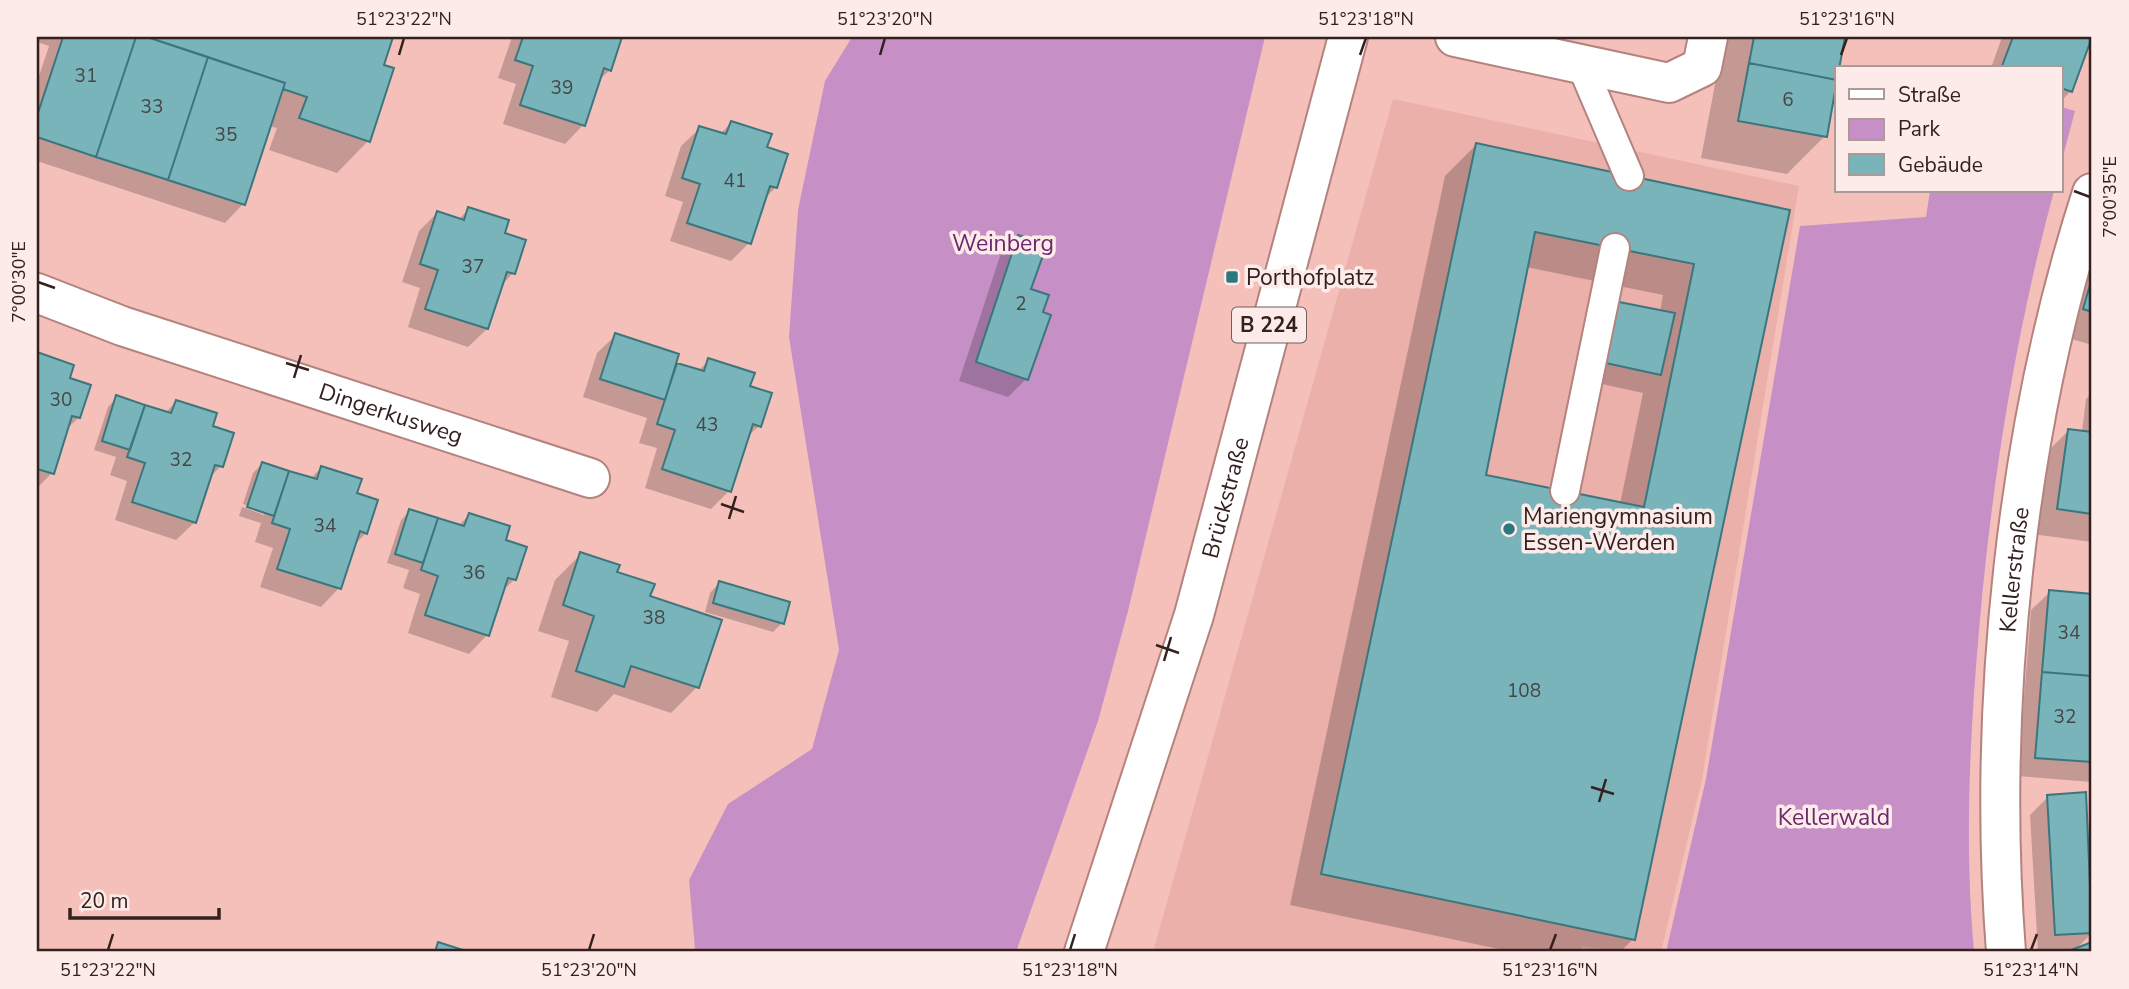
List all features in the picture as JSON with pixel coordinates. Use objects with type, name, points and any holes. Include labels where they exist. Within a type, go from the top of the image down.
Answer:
[{"type":"street","name":"Brückstraße","points":[[1084,952],[1195,615],[1348,37]]},
{"type":"street","points":[[1455,37],[1669,83],[1702,66],[1709,37]]},
{"type":"street","name":"Kellerstraße","points":[[2006,952],[1999,819],[2003,713],[2015,573],[2049,348],[2068,269],[2092,193]]},
{"type":"street","name":"Dingerkusweg","points":[[37,293],[121,326],[590,478]]},
{"type":"lane","points":[[1581,64],[1629,176]]},
{"type":"lane","points":[[1565,491],[1615,248]]},
{"type":"shaded area","name":"Mariengymnasium Essen-Werden","points":[[1393,99],[1799,186],[1702,779],[1661,952],[1627,952],[1582,946],[1580,952],[1153,952]]},
{"type":"green space","name":"Weinberg","points":[[852,37],[1265,37],[1128,611],[1098,721],[1016,952],[697,952],[695,949],[689,880],[728,804],[812,749],[839,650],[789,337],[798,210],[825,81]]},
{"type":"green space","points":[[2062,107],[2075,111],[2062,160]]},
{"type":"green space","name":"Kellerwald","points":[[1930,192],[2054,192],[2017,350],[1985,565],[1969,786],[1969,869],[1974,952],[1666,952],[1706,779],[1800,226],[1926,217]]},
{"type":"building","points":[[63,37],[136,37],[96,157],[37,137],[37,116]]},
{"type":"building","points":[[136,37],[147,37],[208,57],[168,180],[96,157]]},
{"type":"building","points":[[147,37],[393,37],[384,65],[394,68],[370,142],[299,118],[307,97],[283,89],[285,83]]},
{"type":"building","points":[[523,37],[622,37],[611,71],[604,68],[585,126],[520,105],[533,66],[515,60]]},
{"type":"building","points":[[1754,37],[1845,37],[1840,66],[1835,66],[1835,80],[1749,63]]},
{"type":"building","points":[[2013,37],[2092,37],[2072,92],[2062,88],[2062,66],[2002,66]]},
{"type":"building","points":[[208,57],[285,83],[245,205],[168,180]]},
{"type":"building","points":[[1749,63],[1835,80],[1827,137],[1738,121]]},
{"type":"building","points":[[731,121],[772,134],[767,147],[788,154],[777,188],[770,186],[751,244],[687,223],[700,184],[682,178],[699,126],[726,134]]},
{"type":"building","points":[[1476,143],[1790,210],[1635,940],[1321,874]],"holes":[[[1535,232],[1694,264],[1644,507],[1486,475]]]},
{"type":"building","points":[[468,207],[509,220],[505,233],[526,240],[515,274],[507,272],[488,329],[425,309],[438,270],[420,264],[437,211],[464,220]]},
{"type":"building","points":[[1018,235],[1047,244],[1031,289],[1049,295],[1043,312],[1051,315],[1028,380],[976,362]]},
{"type":"building","points":[[2092,278],[2092,312],[2083,309]]},
{"type":"building","points":[[1614,301],[1675,313],[1661,375],[1601,362]]},
{"type":"building","points":[[615,333],[679,354],[665,400],[600,379]]},
{"type":"building","points":[[37,352],[74,365],[70,378],[91,385],[80,418],[72,416],[54,474],[37,469]]},
{"type":"building","points":[[708,358],[755,373],[750,386],[772,393],[761,427],[753,424],[731,492],[662,469],[675,430],[657,424],[677,363],[704,371]]},
{"type":"building","points":[[116,395],[145,405],[130,450],[102,441]]},
{"type":"building","points":[[176,400],[217,413],[213,426],[234,433],[223,467],[215,465],[196,523],[132,502],[145,463],[127,457],[145,405],[171,413]]},
{"type":"building","points":[[2068,429],[2092,432],[2092,514],[2057,509]]},
{"type":"building","points":[[262,462],[289,471],[274,516],[247,507]]},
{"type":"building","points":[[321,466],[362,479],[357,493],[378,500],[367,534],[360,531],[341,589],[277,569],[290,529],[272,523],[289,471],[317,479]]},
{"type":"building","points":[[409,509],[438,518],[423,563],[395,554]]},
{"type":"building","points":[[469,513],[510,526],[506,540],[527,547],[516,580],[508,578],[489,636],[425,615],[438,576],[421,570],[438,518],[464,526]]},
{"type":"building","points":[[580,552],[620,565],[617,572],[655,584],[650,596],[722,620],[699,688],[631,666],[624,687],[576,671],[594,616],[563,605]]},
{"type":"building","points":[[719,581],[790,602],[784,624],[713,603]]},
{"type":"building","points":[[2049,590],[2092,594],[2092,676],[2042,672]]},
{"type":"building","points":[[2042,672],[2092,676],[2092,762],[2035,758]]},
{"type":"building","points":[[2086,792],[2092,933],[2055,935],[2047,795]]},
{"type":"building","points":[[438,942],[469,952],[435,952]]},
{"type":"building","points":[[2092,942],[2092,952],[2066,952]]},
{"type":"place","name":"Porthofplatz","points":[[1232,277]]},
{"type":"place","name":"Mariengymnasium Essen-Werden","points":[[1509,529]]}]
